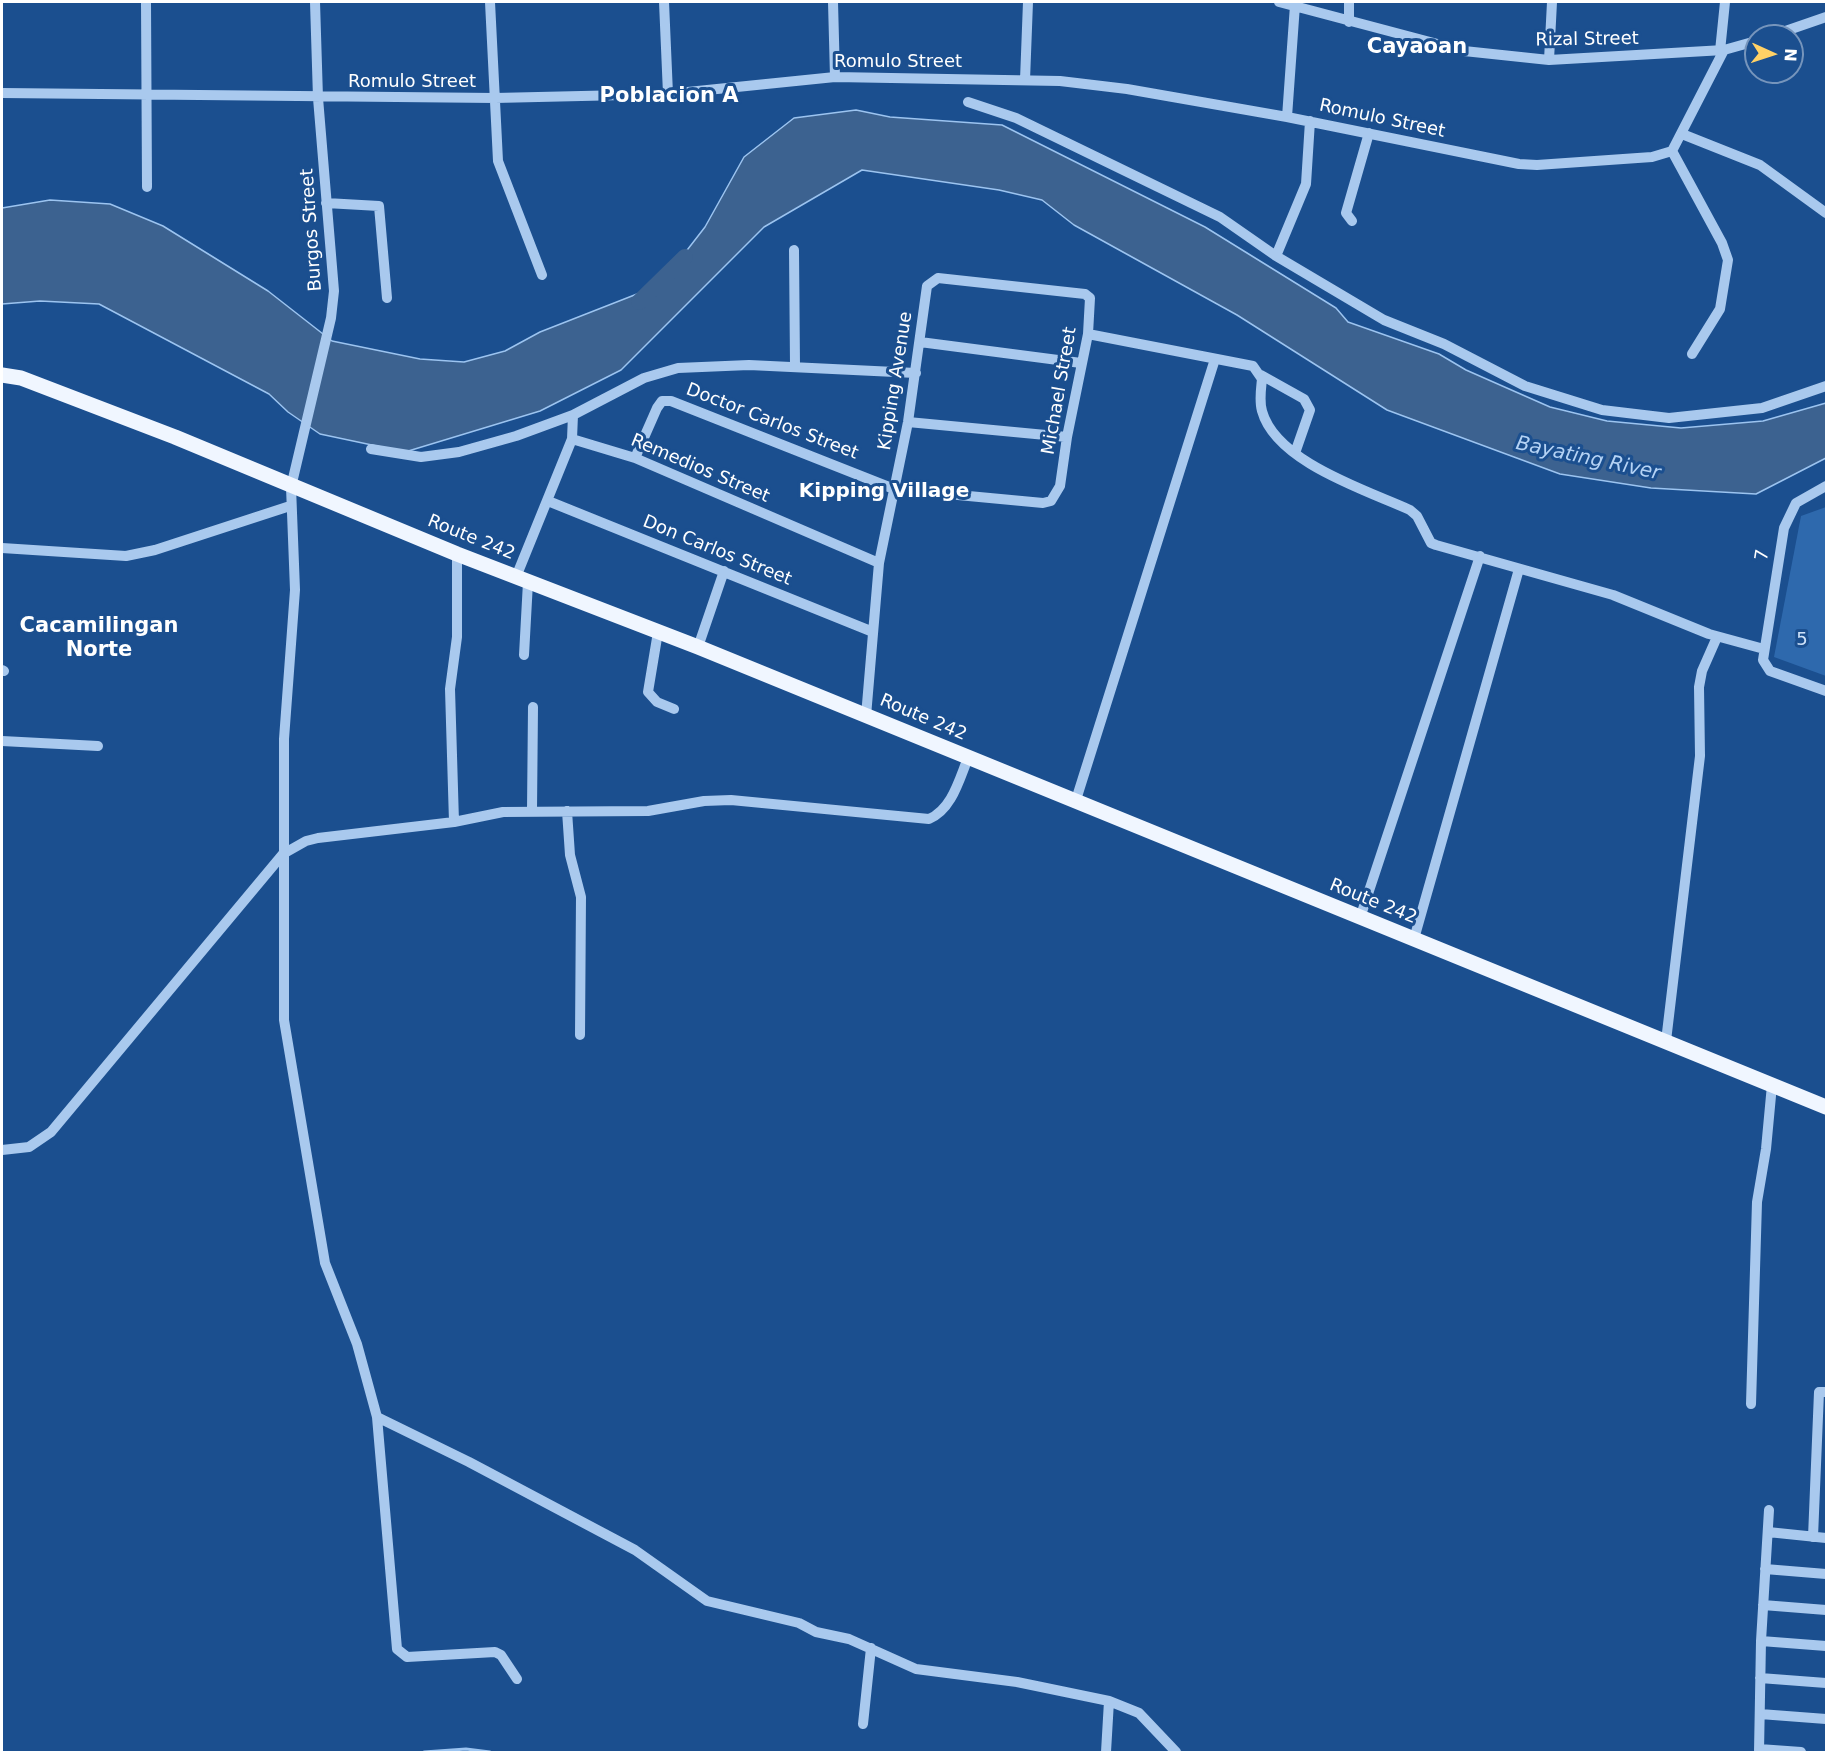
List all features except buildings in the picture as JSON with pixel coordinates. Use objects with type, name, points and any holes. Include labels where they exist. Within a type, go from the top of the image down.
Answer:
[{"type":"main road","name":"Route 242","points":[[2,375],[21,378],[131,420],[457,554],[698,647],[1827,1107]]},
{"type":"street","points":[[146,2],[147,187]]},
{"type":"street","name":"Burgos Street","points":[[315,2],[318,98],[334,273],[331,318],[291,487],[295,590],[284,739],[284,1020],[304,1152],[328,1275],[357,1344],[377,1417],[397,1649],[407,1657],[495,1652],[501,1655],[517,1679]]},
{"type":"street","points":[[490,2],[498,161],[502,177],[542,275]]},
{"type":"street","points":[[663,2],[668,94]]},
{"type":"street","points":[[832,2],[835,77]]},
{"type":"street","points":[[1025,80],[1028,2]]},
{"type":"street","points":[[1349,2],[1349,21]]},
{"type":"street","points":[[1549,60],[1552,2]]},
{"type":"street","points":[[1692,354],[1717,316],[1728,260],[1727,254],[1672,151],[1722,51],[1725,2]]},
{"type":"street","points":[[1286,3],[1287,117]]},
{"type":"street","name":"Rizal Street","points":[[1286,3],[1464,51],[1549,60],[1722,51],[1744,45]]},
{"type":"street","points":[[1804,25],[1827,17]]},
{"type":"street","name":"Romulo Street","points":[[2,93],[495,98],[668,94],[835,77],[1025,80],[1127,89],[1287,117],[1519,164],[1652,157],[1672,151]]},
{"type":"street","points":[[968,102],[1016,118],[1220,217],[1276,256],[1384,320],[1444,344],[1526,386],[1602,410],[1670,418],[1762,408],[1827,386]]},
{"type":"street","points":[[1276,256],[1306,184],[1310,122]]},
{"type":"street","points":[[1352,221],[1346,213],[1369,133]]},
{"type":"street","points":[[1682,134],[1760,165],[1827,213]]},
{"type":"street","points":[[326,203],[379,206],[387,298]]},
{"type":"street","points":[[794,250],[795,366]]},
{"type":"street","name":"Michael Street","points":[[933,280],[1085,294],[1090,298],[1092,305],[1088,334],[1056,496]]},
{"type":"street","name":"Kipping Avenue","points":[[873,632],[879,563],[908,422],[927,286],[933,280]]},
{"type":"street","points":[[1088,334],[1253,366],[1261,375],[1304,399],[1310,410],[1295,453]]},
{"type":"street","points":[[920,342],[1081,363]]},
{"type":"street","points":[[1075,802],[1215,359]]},
{"type":"street","points":[[371,449],[421,457],[459,452],[516,436],[573,415],[644,378],[678,368],[719,364],[916,373]]},
{"type":"street","points":[[1261,375],[1260,400],[1266,421],[1295,453],[1335,477],[1410,510],[1417,516],[1431,543],[1613,595],[1717,637],[1764,649],[1763,660],[1770,671],[1827,691]]},
{"type":"street","name":"Doctor Carlos Street","points":[[635,458],[657,408],[662,401],[671,401],[894,489],[1042,503],[1051,501],[1056,496]]},
{"type":"street","points":[[524,655],[522,579],[548,501],[572,440],[573,415]]},
{"type":"street","points":[[908,422],[1066,437]]},
{"type":"street","name":"Remedios Street","points":[[572,440],[635,458],[879,563]]},
{"type":"street","name":"7","points":[[1764,649],[1784,528],[1789,513],[1796,503],[1827,486]]},
{"type":"street","name":"Don Carlos Street","points":[[548,501],[873,632]]},
{"type":"street","points":[[2,548],[126,556],[155,550],[290,506]]},
{"type":"street","points":[[454,822],[450,689],[457,637],[457,554]]},
{"type":"street","points":[[1360,918],[1480,556]]},
{"type":"street","points":[[1414,939],[1519,569]]},
{"type":"street","points":[[698,647],[724,571]]},
{"type":"street","points":[[658,632],[648,692],[657,702],[674,709]]},
{"type":"street","points":[[866,716],[873,632]]},
{"type":"street","points":[[1666,1041],[1700,756],[1699,687],[1702,671],[1717,637]]},
{"type":"street","points":[[532,810],[533,707]]},
{"type":"street","points":[[2,741],[98,746]]},
{"type":"street","points":[[2,1150],[29,1147],[51,1132],[284,854],[306,841],[454,822],[503,812],[648,811],[731,800],[929,819],[939,815],[946,807],[968,758]]},
{"type":"street","points":[[567,810],[570,855],[581,897],[580,1035]]},
{"type":"street","points":[[1752,1404],[1757,1202],[1766,1149],[1772,1085]]},
{"type":"street","points":[[1813,1537],[1814,1502],[1821,1466],[1822,1429],[1819,1392],[1827,1392]]},
{"type":"street","points":[[377,1417],[469,1462],[635,1550],[707,1601],[799,1623],[816,1632],[849,1639],[916,1669],[1017,1682],[1109,1701],[1139,1713],[1176,1752]]},
{"type":"street","points":[[1814,1502],[1827,1503]]},
{"type":"street","points":[[1769,1510],[1761,1641],[1759,1751],[1801,1752]]},
{"type":"street","points":[[1768,1532],[1827,1538]]},
{"type":"street","points":[[1765,1569],[1827,1575]]},
{"type":"street","points":[[1763,1605],[1827,1610]]},
{"type":"street","points":[[1761,1641],[1827,1646]]},
{"type":"street","points":[[863,1724],[871,1648]]},
{"type":"street","points":[[1760,1678],[1827,1683]]},
{"type":"street","points":[[1106,1752],[1109,1701]]},
{"type":"street","points":[[1760,1714],[1827,1719]]},
{"type":"green space","name":"5","points":[[1826,507],[1826,676],[1774,657],[1801,516]]},
{"type":"water","name":"Bayating River","points":[[856,110],[890,117],[1002,125],[1205,227],[1336,308],[1348,322],[1439,354],[1466,370],[1550,407],[1607,421],[1681,428],[1763,421],[1826,403],[1826,458],[1756,494],[1651,488],[1560,474],[1387,410],[1237,315],[1074,225],[1042,200],[999,190],[862,170],[764,227],[621,370],[540,411],[405,452],[320,434],[288,412],[269,394],[99,304],[40,301],[2,304],[2,208],[50,200],[110,204],[163,226],[268,291],[332,341],[420,359],[464,362],[505,351],[540,332],[660,285],[705,227],[744,157],[794,118]]},
{"type":"waterway","points":[[639,302],[685,257]]},
{"type":"waterway","points":[[424,1752],[466,1749],[490,1752]]},
{"type":"district","name":"Cayaoan","points":[[1417,48]]},
{"type":"district","name":"Poblacion A","points":[[669,97]]},
{"type":"district","name":"Kipping Village","points":[[884,492]]},
{"type":"district","name":"Cacamilingan Norte","points":[[99,639]]}]
